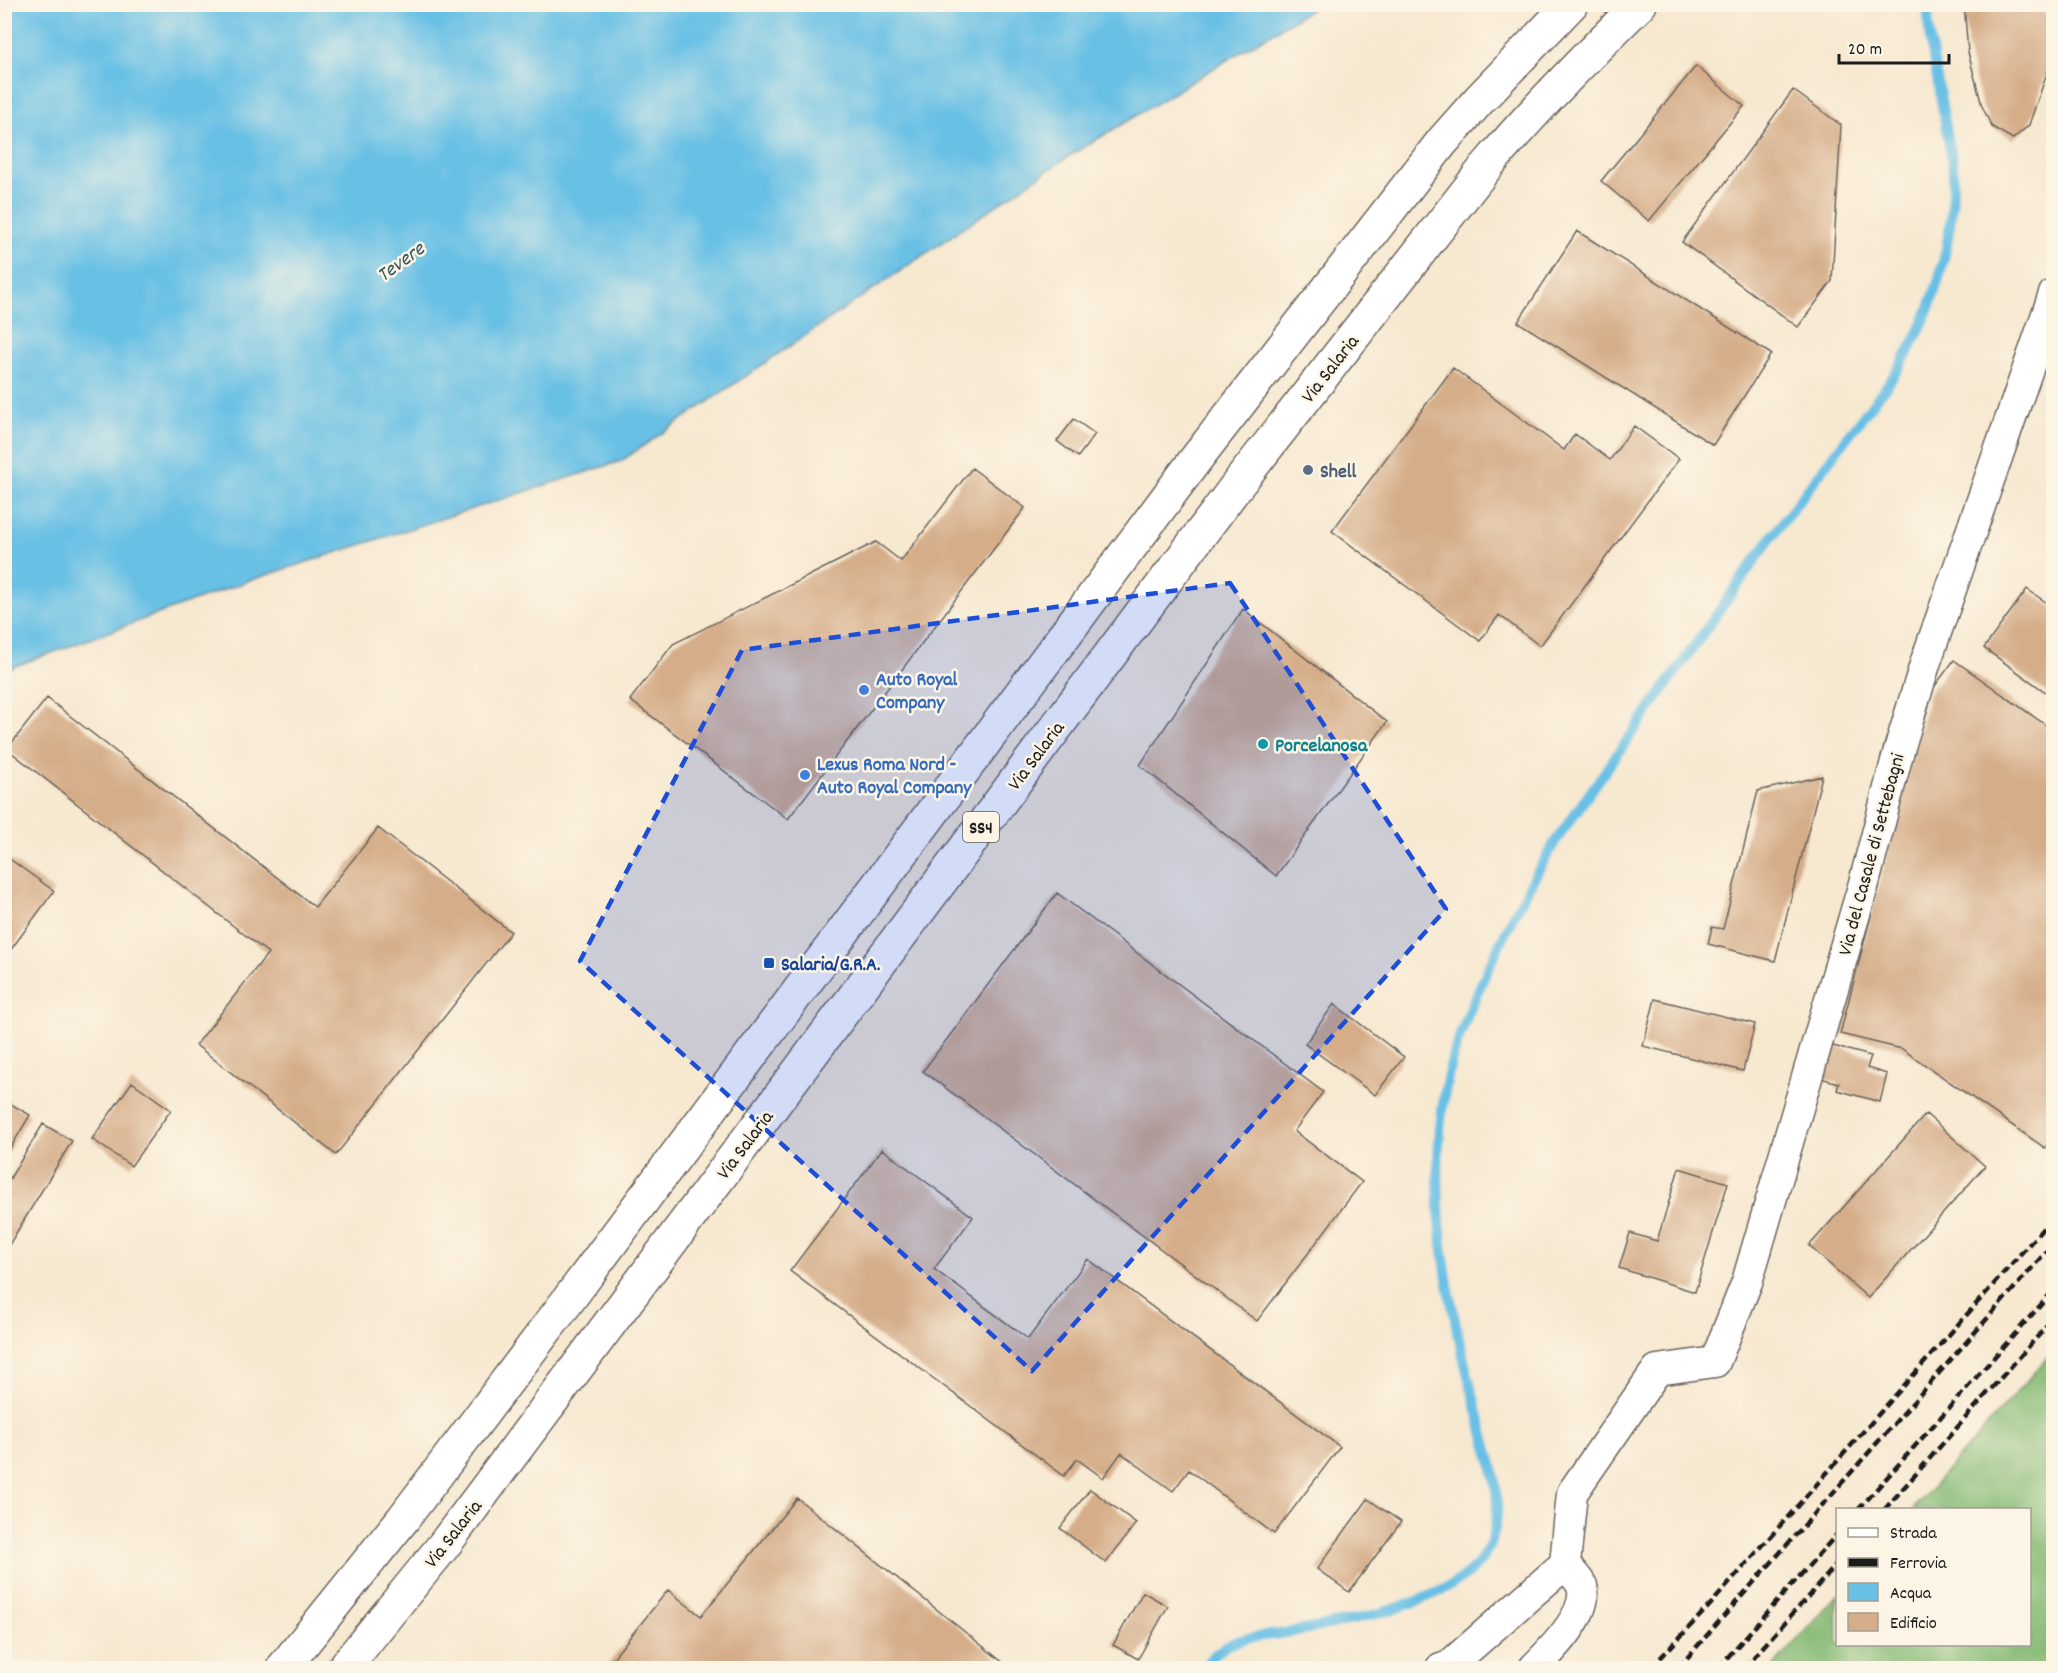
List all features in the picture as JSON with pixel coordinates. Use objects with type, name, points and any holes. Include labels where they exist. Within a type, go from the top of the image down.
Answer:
[{"type":"main road","name":"SS4","points":[[283,1668],[403,1519],[1196,459],[1442,142],[1571,4]]},
{"type":"main road","name":"Via Salaria","points":[[344,1668],[444,1545],[1253,465],[1527,118],[1640,4]]},
{"type":"street","name":"Via del Casale di Settebagni","points":[[1564,1564],[1572,1493],[1657,1370],[1715,1362],[1747,1282],[1926,661],[2054,294]]},
{"type":"street","points":[[1441,1668],[1450,1665],[1564,1564],[1581,1586],[1582,1606],[1559,1642],[1534,1668]]},
{"type":"highlighted area","points":[[1230,583],[1446,909],[1032,1371],[580,961],[742,650]]},
{"type":"green space","points":[[2053,1351],[2053,1668],[1772,1668],[1836,1596],[1836,1646],[2031,1646],[2031,1508],[1914,1508]]},
{"type":"water","name":"Tevere","points":[[5,4],[1318,5],[1063,160],[621,461],[248,581],[5,670]]},
{"type":"building","points":[[1964,4],[2054,4],[2054,53],[2029,125],[2013,139],[1992,127],[1982,106],[1968,52]]},
{"type":"building","points":[[1696,66],[1744,106],[1649,221],[1601,181]]},
{"type":"building","points":[[1793,90],[1841,125],[1832,281],[1798,327],[1682,242]]},
{"type":"building","points":[[1577,231],[1771,354],[1713,445],[1518,322]]},
{"type":"building","points":[[1453,368],[1564,450],[1575,434],[1610,460],[1634,426],[1679,459],[1540,646],[1499,615],[1480,641],[1332,531]]},
{"type":"building","points":[[1074,419],[1095,434],[1078,457],[1057,441]]},
{"type":"building","points":[[972,468],[1025,508],[788,819],[630,700],[673,644],[876,542],[901,561]]},
{"type":"building","points":[[2027,589],[2054,608],[2054,698],[1984,648]]},
{"type":"building","name":"Porcelanosa","points":[[1243,609],[1387,722],[1276,876],[1140,765]]},
{"type":"building","points":[[1954,660],[2054,731],[2054,1137],[2045,1148],[1902,1049],[1840,1034],[1929,694]]},
{"type":"building","points":[[47,698],[315,907],[378,828],[511,932],[336,1155],[196,1045],[268,953],[7,749]]},
{"type":"building","points":[[1822,776],[1775,961],[1708,944],[1712,927],[1723,929],[1758,791]]},
{"type":"building","points":[[4,855],[54,891],[4,959]]},
{"type":"building","points":[[1057,893],[1323,1092],[1294,1131],[1362,1182],[1257,1321],[923,1071]]},
{"type":"building","points":[[1655,999],[1755,1024],[1743,1071],[1643,1046]]},
{"type":"building","points":[[1334,1004],[1404,1057],[1375,1095],[1305,1044]]},
{"type":"building","points":[[1829,1045],[1871,1056],[1867,1068],[1887,1074],[1880,1102],[1837,1090],[1839,1083],[1820,1078]]},
{"type":"building","points":[[132,1082],[171,1110],[131,1166],[92,1139]]},
{"type":"building","points":[[4,1100],[30,1115],[4,1159]]},
{"type":"building","points":[[1926,1114],[1985,1166],[1868,1298],[1809,1246]]},
{"type":"building","points":[[43,1124],[72,1141],[4,1253],[4,1188]]},
{"type":"building","points":[[882,1149],[973,1217],[934,1269],[1028,1339],[1088,1259],[1340,1447],[1274,1534],[1189,1470],[1173,1491],[1121,1453],[1103,1478],[1077,1459],[1064,1476],[790,1271]]},
{"type":"building","points":[[1679,1168],[1728,1183],[1695,1292],[1619,1268],[1630,1233],[1657,1241]]},
{"type":"building","points":[[1090,1489],[1136,1523],[1106,1563],[1060,1528]]},
{"type":"building","points":[[797,1498],[1010,1668],[605,1668],[668,1590],[701,1616]]},
{"type":"building","points":[[1368,1499],[1401,1522],[1349,1592],[1317,1569]]},
{"type":"building","points":[[1143,1592],[1168,1606],[1138,1659],[1113,1645]]},
{"type":"waterway","points":[[1203,1668],[1212,1657],[1232,1643],[1254,1637],[1339,1623],[1424,1598],[1449,1586],[1470,1572],[1484,1556],[1489,1546],[1497,1513],[1493,1468],[1457,1329],[1441,1235],[1438,1187],[1439,1139],[1451,1062],[1483,980],[1500,944],[1527,890],[1557,839],[1773,535],[1890,381],[1919,332],[1930,306],[1946,251],[1953,195],[1953,166],[1930,40],[1927,4]]},
{"type":"railway","points":[[1651,1668],[1710,1605],[2054,1216]]},
{"type":"railway","points":[[1678,1668],[2054,1243]]},
{"type":"railway","points":[[1860,1508],[2054,1290]]},
{"type":"railway","points":[[1886,1508],[2054,1318]]},
{"type":"railway","points":[[1718,1668],[1836,1535]]},
{"type":"railway","points":[[1744,1668],[1836,1565]]},
{"type":"place","name":"Shell","points":[[1308,470]]},
{"type":"place","name":"Auto Royal Company","points":[[864,690]]},
{"type":"place","name":"Porcelanosa","points":[[1263,744]]},
{"type":"place","name":"Lexus Roma Nord - Auto Royal Company","points":[[805,775]]},
{"type":"place","name":"Salaria/G.R.A.","points":[[769,963]]}]
